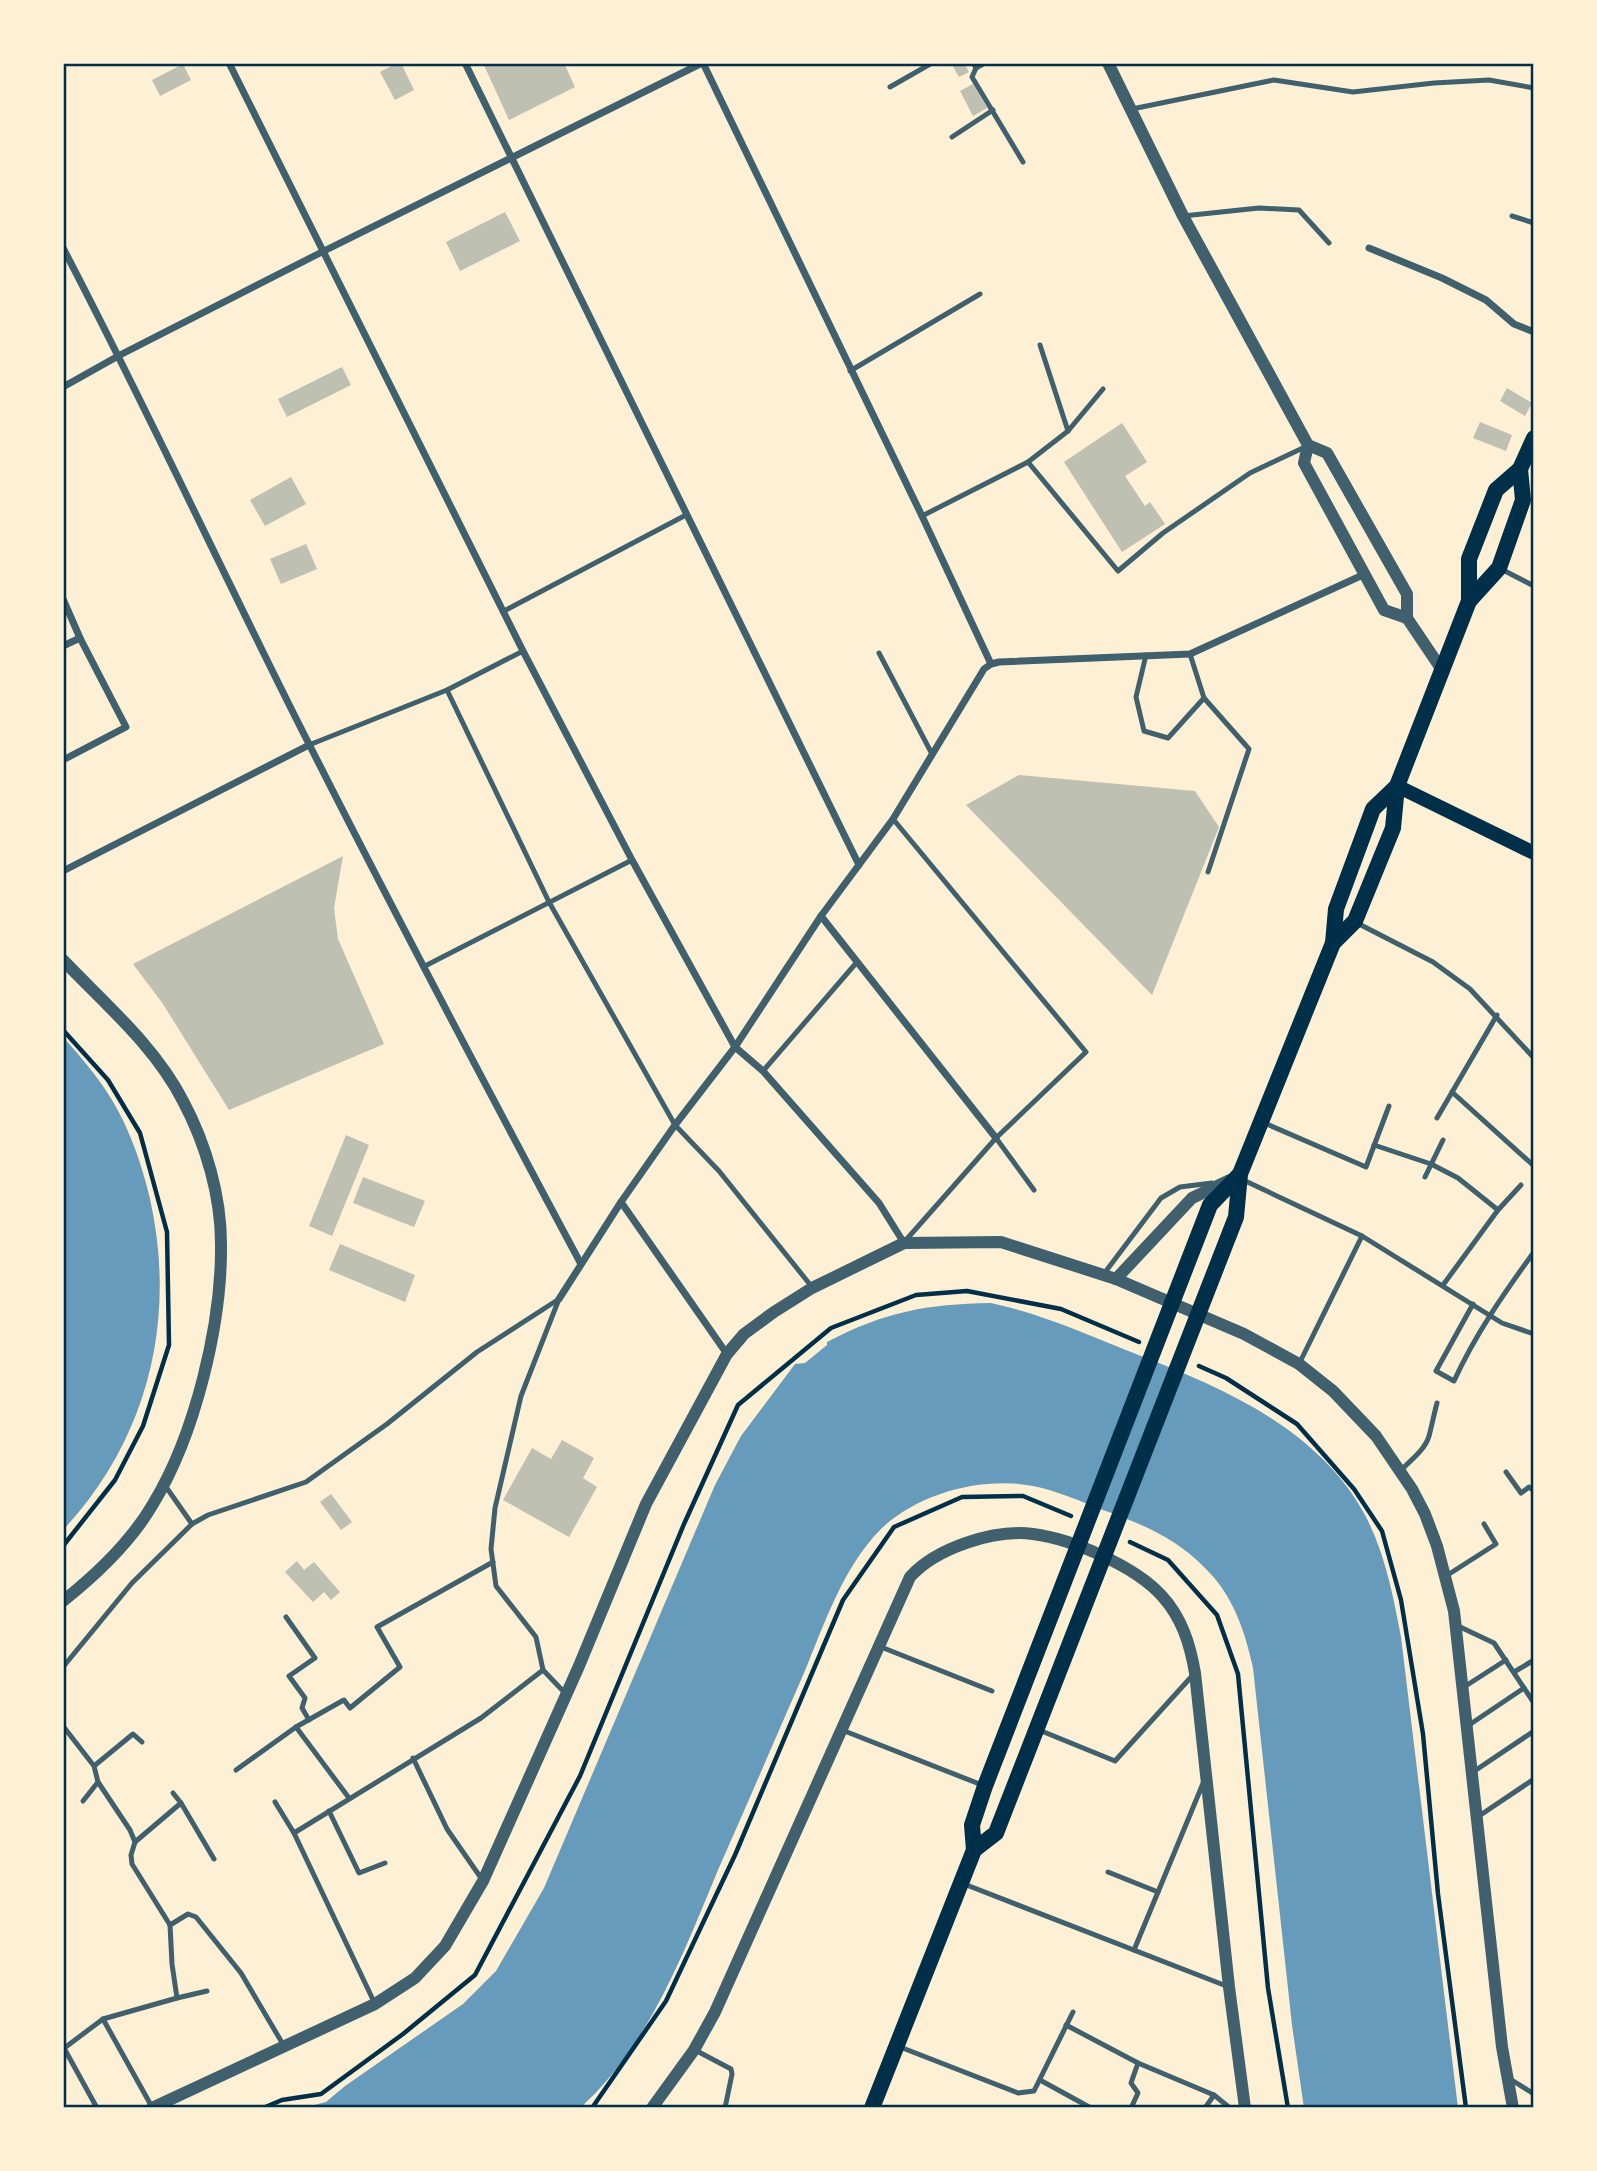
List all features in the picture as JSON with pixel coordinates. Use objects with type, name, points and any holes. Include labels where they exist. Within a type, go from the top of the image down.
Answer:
[{"type":"main road","points":[[1469,601],[1469,559],[1473,547],[1496,490],[1520,469],[1534,438]]},
{"type":"main road","points":[[1333,943],[1355,921],[1393,828],[1397,786],[1469,601],[1499,568],[1523,500],[1520,469]]},
{"type":"main road","points":[[1397,786],[1534,853]]},
{"type":"main road","points":[[872,2108],[974,1850],[972,1825],[985,1786],[1210,1205],[1236,1178],[1262,1122],[1333,943],[1336,909],[1373,809],[1397,786]]},
{"type":"main road","points":[[974,1850],[996,1833],[1050,1697],[1236,1217],[1236,1178]]},
{"type":"street","points":[[229,63],[523,651],[632,860],[735,1046],[763,1071],[879,1203],[904,1243]]},
{"type":"street","points":[[465,63],[859,865]]},
{"type":"street","points":[[63,387],[324,251],[702,63],[991,664]]},
{"type":"street","points":[[1108,63],[1183,216],[1308,445],[1327,453],[1407,594],[1408,618],[1442,670]]},
{"type":"street","points":[[63,248],[120,355],[309,745],[581,1264]]},
{"type":"street","points":[[1369,248],[1442,278],[1486,300],[1514,324],[1534,332]]},
{"type":"street","points":[[1308,445],[1304,463],[1384,610],[1408,618]]},
{"type":"street","points":[[559,1299],[621,1202],[735,1046],[821,916],[892,819],[984,670],[991,664],[1190,654],[1365,574]]},
{"type":"street","points":[[63,599],[126,727],[63,760]]},
{"type":"street","points":[[63,646],[80,638]]},
{"type":"street","points":[[63,871],[309,745]]},
{"type":"street","points":[[821,916],[996,1138]]},
{"type":"street","points":[[63,960],[153,1055],[169,1076],[194,1123],[211,1175],[221,1242],[216,1308],[209,1346],[192,1416],[164,1484],[142,1521],[116,1552],[63,1601]]},
{"type":"street","points":[[1109,1277],[1192,1198],[1236,1178]]},
{"type":"street","points":[[621,1202],[727,1354]]},
{"type":"street","points":[[152,2108],[375,2004],[415,1978],[438,1955],[459,1927],[483,1881],[579,1666],[646,1504],[727,1354],[744,1334],[812,1288],[904,1243],[1001,1242],[1109,1277],[1244,1334],[1299,1364],[1334,1391],[1356,1413],[1400,1471],[1425,1514],[1446,1576],[1456,1625],[1507,2077],[1513,2108]]},
{"type":"street","points":[[652,2108],[694,2050],[715,2012],[906,1584],[925,1563],[943,1552],[1000,1536],[1032,1534],[1057,1540],[1106,1559],[1138,1576],[1156,1589],[1184,1629],[1195,1673],[1245,2108]]},
{"type":"lane","points":[[890,87],[932,63]]},
{"type":"lane","points":[[985,63],[974,65],[972,77],[1023,162]]},
{"type":"lane","points":[[1132,108],[1273,80],[1353,92],[1489,80],[1534,88]]},
{"type":"lane","points":[[952,137],[993,110]]},
{"type":"lane","points":[[1183,216],[1259,208],[1299,210],[1329,243]]},
{"type":"lane","points":[[1512,216],[1534,223]]},
{"type":"lane","points":[[850,371],[980,294]]},
{"type":"lane","points":[[1040,345],[1068,431]]},
{"type":"lane","points":[[922,516],[1028,462],[1068,431],[1103,390]]},
{"type":"lane","points":[[1028,462],[1118,571],[1163,533],[1250,473],[1308,445]]},
{"type":"lane","points":[[504,611],[686,515]]},
{"type":"lane","points":[[1499,568],[1534,586]]},
{"type":"lane","points":[[309,745],[447,690],[523,651]]},
{"type":"lane","points":[[879,653],[932,754]]},
{"type":"lane","points":[[1190,654],[1203,698],[1249,749],[1208,872]]},
{"type":"lane","points":[[1146,655],[1136,696],[1144,731],[1168,738],[1203,698]]},
{"type":"lane","points":[[447,690],[549,902],[675,1125],[719,1171],[812,1288]]},
{"type":"lane","points":[[892,819],[1086,1052],[996,1138],[904,1243]]},
{"type":"lane","points":[[423,967],[632,860]]},
{"type":"lane","points":[[1355,921],[1433,962],[1470,989],[1497,1015],[1534,1058]]},
{"type":"lane","points":[[763,1071],[857,962]]},
{"type":"lane","points":[[1437,1118],[1497,1015]]},
{"type":"lane","points":[[1452,1093],[1534,1166]]},
{"type":"lane","points":[[1262,1122],[1366,1167],[1390,1106]]},
{"type":"lane","points":[[996,1138],[1034,1190]]},
{"type":"lane","points":[[1425,1177],[1443,1140]]},
{"type":"lane","points":[[1374,1145],[1431,1164],[1458,1178],[1498,1209]]},
{"type":"lane","points":[[1109,1277],[1161,1198],[1180,1186],[1236,1178],[1362,1236],[1502,1324],[1534,1334]]},
{"type":"lane","points":[[1443,1285],[1498,1209],[1521,1185]]},
{"type":"lane","points":[[1299,1364],[1362,1236]]},
{"type":"lane","points":[[1473,1304],[1436,1371],[1454,1381],[1491,1316],[1534,1252]]},
{"type":"lane","points":[[63,1667],[132,1583],[192,1524],[208,1515],[306,1482],[387,1424],[477,1352],[559,1299]]},
{"type":"lane","points":[[559,1299],[521,1396],[495,1508],[491,1549],[496,1586],[536,1637],[543,1670],[565,1693]]},
{"type":"lane","points":[[1400,1471],[1422,1450],[1429,1435],[1437,1403]]},
{"type":"lane","points":[[1506,1472],[1521,1493],[1529,1487],[1534,1491]]},
{"type":"lane","points":[[164,1484],[192,1524]]},
{"type":"lane","points":[[1446,1576],[1496,1544],[1485,1524]]},
{"type":"lane","points":[[236,1770],[296,1727],[344,1700],[350,1708],[400,1667],[377,1627],[493,1562]]},
{"type":"lane","points":[[286,1617],[315,1658],[289,1676],[305,1699],[302,1708],[309,1720]]},
{"type":"lane","points":[[1456,1625],[1491,1639],[1534,1703]]},
{"type":"lane","points":[[878,1646],[992,1691]]},
{"type":"lane","points":[[1463,1688],[1506,1660]]},
{"type":"lane","points":[[1514,1672],[1534,1660]]},
{"type":"lane","points":[[294,1833],[481,1718],[543,1670]]},
{"type":"lane","points":[[1037,1729],[1115,1761],[1195,1673]]},
{"type":"lane","points":[[1468,1726],[1524,1688]]},
{"type":"lane","points":[[63,1726],[94,1766],[98,1782],[135,1842]]},
{"type":"lane","points":[[296,1727],[349,1798]]},
{"type":"lane","points":[[841,1729],[985,1786]]},
{"type":"lane","points":[[1472,1772],[1534,1731]]},
{"type":"lane","points":[[94,1766],[133,1734],[142,1742]]},
{"type":"lane","points":[[413,1758],[447,1829],[483,1881]]},
{"type":"lane","points":[[1134,1950],[1206,1775]]},
{"type":"lane","points":[[1477,1817],[1534,1779]]},
{"type":"lane","points":[[83,1801],[98,1782]]},
{"type":"lane","points":[[173,1793],[214,1859]]},
{"type":"lane","points":[[275,1802],[294,1833],[375,2004]]},
{"type":"lane","points":[[177,1998],[170,1925],[132,1864],[131,1855],[135,1842],[181,1803]]},
{"type":"lane","points":[[329,1811],[359,1873],[385,1863]]},
{"type":"lane","points":[[1108,1872],[1158,1892]]},
{"type":"lane","points":[[961,1883],[1229,1987]]},
{"type":"lane","points":[[170,1925],[188,1914],[196,1917],[241,1973],[285,2048]]},
{"type":"lane","points":[[97,2108],[63,2049],[103,2019],[207,1991]]},
{"type":"lane","points":[[897,2046],[1018,2093],[1034,2091],[1073,2012]]},
{"type":"lane","points":[[103,2019],[152,2108]]},
{"type":"lane","points":[[1066,2025],[1138,2063],[1214,2095],[1230,2108]]},
{"type":"lane","points":[[694,2050],[731,2069],[733,2074],[725,2108]]},
{"type":"lane","points":[[1131,2108],[1138,2093],[1131,2083],[1138,2063]]},
{"type":"lane","points":[[1507,2077],[1534,2094]]},
{"type":"lane","points":[[1040,2080],[1091,2108]]},
{"type":"lane","points":[[1205,2108],[1214,2095]]},
{"type":"path","points":[[63,1030],[108,1080],[141,1133],[167,1232],[169,1345],[143,1426],[115,1479],[63,1546]]},
{"type":"path","points":[[263,2108],[282,2100],[321,2094],[404,2034],[475,1975],[580,1776],[684,1524],[738,1405],[831,1328],[916,1296],[967,1292],[1061,1310],[1150,1346]]},
{"type":"path","points":[[1188,1362],[1226,1378],[1297,1424],[1354,1489],[1382,1531],[1401,1600],[1423,1734],[1438,1894],[1465,2108]]},
{"type":"water","points":[[63,1037],[107,1092],[135,1148],[150,1199],[158,1244],[160,1289],[157,1333],[148,1376],[135,1417],[116,1457],[92,1495],[63,1530]]},
{"type":"water","points":[[991,1303],[1047,1319],[1169,1367],[1266,1415],[1322,1458],[1345,1484],[1365,1515],[1383,1559],[1401,1637],[1458,2108],[1304,2108],[1292,2025],[1253,1668],[1242,1627],[1230,1602],[1215,1579],[1194,1557],[1158,1533],[1068,1496],[1033,1486],[993,1483],[952,1490],[913,1506],[881,1529],[856,1561],[827,1616],[662,1997],[626,2056],[580,2108],[303,2108],[326,2102],[463,2004],[496,1971],[544,1888],[715,1485],[741,1436],[795,1364],[805,1363],[827,1345],[827,1342],[887,1317],[946,1305]]},
{"type":"building","points":[[401,63],[414,90],[395,100],[380,72]]},
{"type":"building","points":[[483,63],[564,63],[575,87],[509,120]]},
{"type":"building","points":[[951,63],[964,63],[969,72],[959,77]]},
{"type":"building","points":[[183,64],[191,80],[160,96],[152,80]]},
{"type":"building","points":[[973,84],[987,108],[973,116],[960,91]]},
{"type":"building","points":[[505,212],[520,241],[460,271],[446,242]]},
{"type":"building","points":[[342,367],[351,385],[287,417],[278,399]]},
{"type":"building","points":[[1507,388],[1532,403],[1525,416],[1500,401]]},
{"type":"building","points":[[1480,422],[1512,435],[1506,451],[1473,438]]},
{"type":"building","points":[[1122,423],[1147,462],[1125,476],[1145,506],[1150,502],[1165,524],[1122,552],[1064,462]]},
{"type":"building","points":[[291,477],[306,504],[265,526],[250,500]]},
{"type":"building","points":[[306,544],[317,569],[281,584],[270,559]]},
{"type":"building","points":[[1019,775],[1195,791],[1219,827],[1152,995],[966,805]]},
{"type":"building","points":[[343,856],[334,908],[338,939],[384,1044],[229,1110],[163,1004],[133,964]]},
{"type":"building","points":[[346,1135],[369,1145],[332,1236],[309,1226]]},
{"type":"building","points":[[363,1177],[425,1201],[414,1227],[353,1203]]},
{"type":"building","points":[[340,1244],[415,1275],[405,1302],[329,1270]]},
{"type":"building","points":[[562,1440],[594,1458],[583,1478],[597,1487],[569,1537],[503,1500],[532,1448],[551,1459]]},
{"type":"building","points":[[331,1494],[352,1522],[341,1530],[320,1502]]},
{"type":"building","points":[[297,1561],[304,1570],[314,1562],[340,1592],[331,1600],[324,1592],[313,1602],[285,1572]]}]
